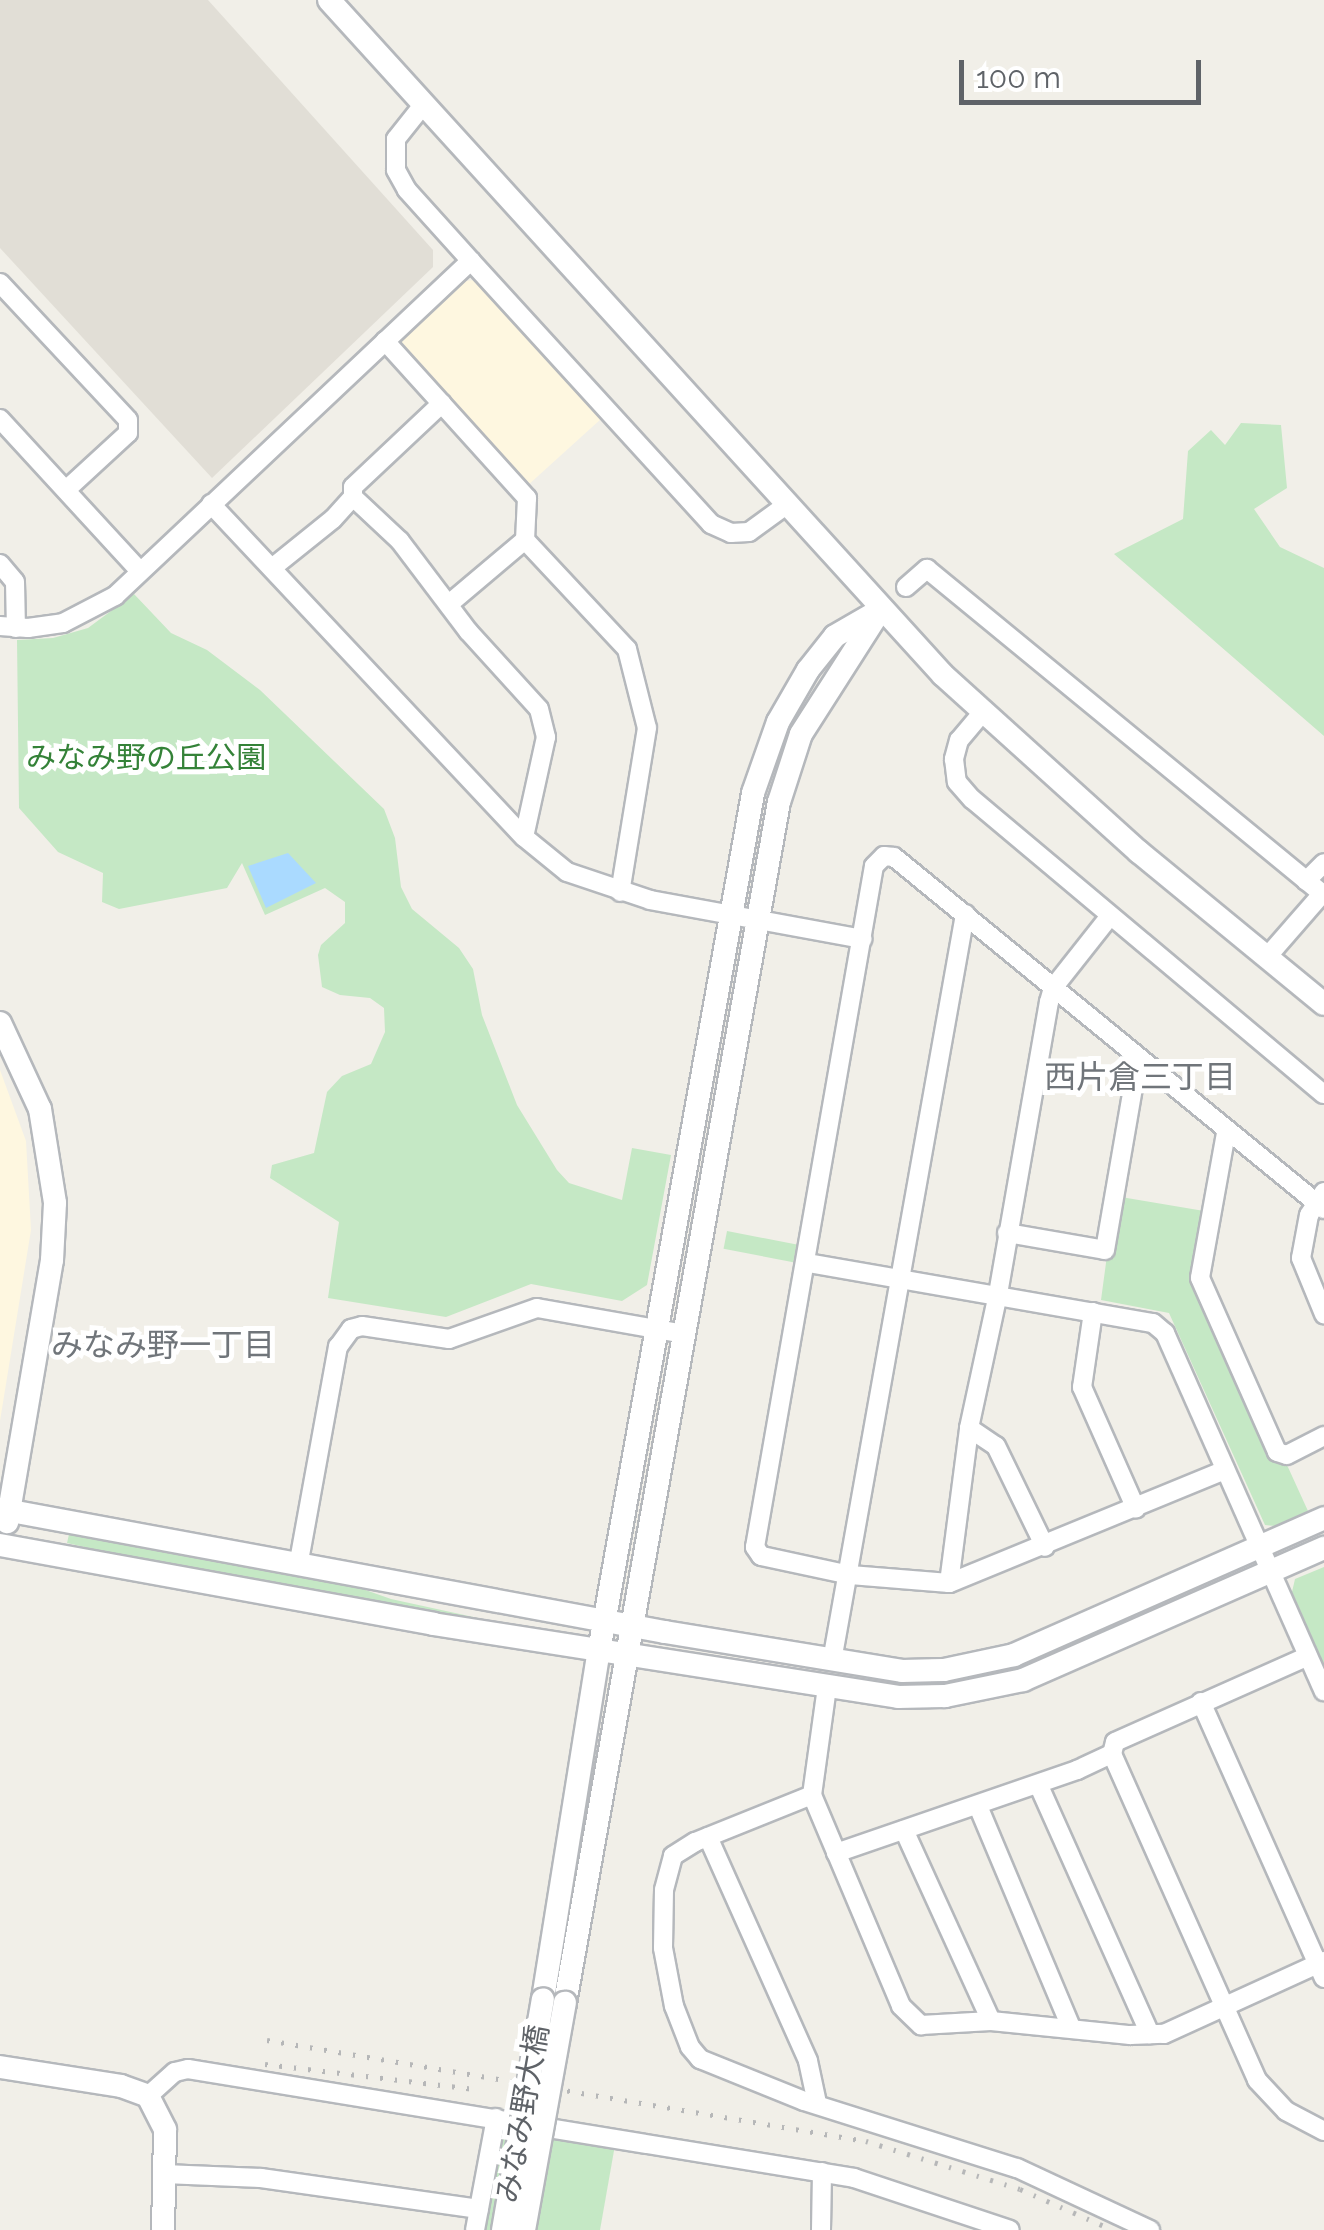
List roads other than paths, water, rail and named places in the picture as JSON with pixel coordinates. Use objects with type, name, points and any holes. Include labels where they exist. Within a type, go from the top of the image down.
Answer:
[{"type":"street","points":[[328,0],[880,610],[982,713],[1138,852],[1324,1004]]},
{"type":"street","points":[[423,105],[396,138],[396,170],[407,190],[711,524],[731,533],[749,532],[786,505]]},
{"type":"street","points":[[0,564],[15,582],[8,627],[55,624],[88,614],[114,596],[472,261]]},
{"type":"street","points":[[0,283],[128,420],[128,433],[66,490]]},
{"type":"street","points":[[385,341],[527,498],[526,540],[627,648],[647,728],[620,892]]},
{"type":"street","points":[[272,568],[353,497],[354,487],[442,403]]},
{"type":"street","points":[[0,419],[140,571]]},
{"type":"street","points":[[353,497],[400,541],[539,709],[545,726],[545,746],[537,764],[524,837]]},
{"type":"street","points":[[211,504],[524,837],[574,875],[620,892],[862,938]]},
{"type":"street","points":[[449,604],[526,540]]},
{"type":"street","points":[[906,587],[927,569],[1323,895],[1268,957]]},
{"type":"street","points":[[554,2001],[599,1651],[754,794],[778,722],[808,670],[836,636],[880,610]]},
{"type":"street","points":[[554,2001],[632,1626],[779,802],[801,734],[880,610]]},
{"type":"street","points":[[982,713],[959,740],[954,759],[957,782],[1109,918],[1324,1094]]},
{"type":"street","points":[[1225,1470],[949,1583],[850,1575],[770,1559],[756,1546],[874,866],[884,856],[894,857],[1226,1132],[1322,1201],[1300,1258],[1324,1314]]},
{"type":"street","points":[[1306,881],[1324,863]]},
{"type":"street","points":[[832,1661],[965,914]]},
{"type":"street","points":[[949,1583],[969,1428],[998,1294],[1053,988],[1109,918]]},
{"type":"street","points":[[0,1023],[40,1109],[55,1203],[52,1260],[4,1510],[1,1545],[599,1651],[898,1697],[985,1690],[1023,1680],[1324,1548]]},
{"type":"street","points":[[1008,1233],[1106,1250],[1138,1058]]},
{"type":"street","points":[[1226,1132],[1200,1278],[1277,1452],[1287,1454],[1324,1436]]},
{"type":"street","points":[[808,1263],[1153,1323],[1165,1333],[1324,1691]]},
{"type":"street","points":[[299,1562],[338,1347],[346,1332],[362,1326],[449,1340],[538,1308],[684,1334]]},
{"type":"street","points":[[1093,1312],[1082,1387],[1136,1509]]},
{"type":"street","points":[[969,1428],[996,1446],[1045,1546]]},
{"type":"street","points":[[4,1510],[632,1626],[902,1670],[980,1664],[1014,1655],[1324,1518]]},
{"type":"street","points":[[1308,1656],[1115,1742],[1112,1754],[1256,2080],[1270,2097],[1324,2132]]},
{"type":"street","points":[[827,1687],[812,1795],[911,2019],[921,2025],[991,2021],[1164,2034],[1322,1968],[1201,1702]]},
{"type":"street","points":[[836,1853],[1039,1786],[1112,1754]]},
{"type":"street","points":[[1039,1786],[1150,2034]]},
{"type":"street","points":[[812,1795],[708,1837],[673,1856],[664,1890],[662,1948],[682,2034],[700,2058],[817,2103],[1017,2168],[1150,2230]]},
{"type":"street","points":[[978,1806],[1071,2026]]},
{"type":"street","points":[[904,1830],[991,2021]]},
{"type":"street","points":[[708,1837],[808,2060],[817,2103]]},
{"type":"street","name":"みなみ野大橋","points":[[503,2230],[554,2001]]},
{"type":"street","name":"みなみ野大橋","points":[[524,2230],[554,2001]]},
{"type":"street","points":[[0,2067],[120,2086],[148,2096],[164,2123],[164,2230]]},
{"type":"street","points":[[148,2096],[175,2072],[188,2069],[822,2172],[908,2195],[1010,2230]]},
{"type":"street","points":[[475,2230],[496,2118]]},
{"type":"street","points":[[821,2230],[822,2172]]},
{"type":"street","points":[[164,2174],[262,2178],[479,2209]]},
{"type":"water","points":[[288,853],[316,883],[266,908],[248,866]]},
{"type":"railway","points":[[267,2040],[866,2141],[1020,2189],[1113,2230]]},
{"type":"railway","points":[[265,2064],[475,2089]]},
{"type":"district","name":"西片倉三丁目","points":[[1140,1077]]},
{"type":"district","name":"みなみ野一丁目","points":[[163,1345]]},
{"type":"park label","name":"みなみ野の丘公園","points":[[146,758]]}]
